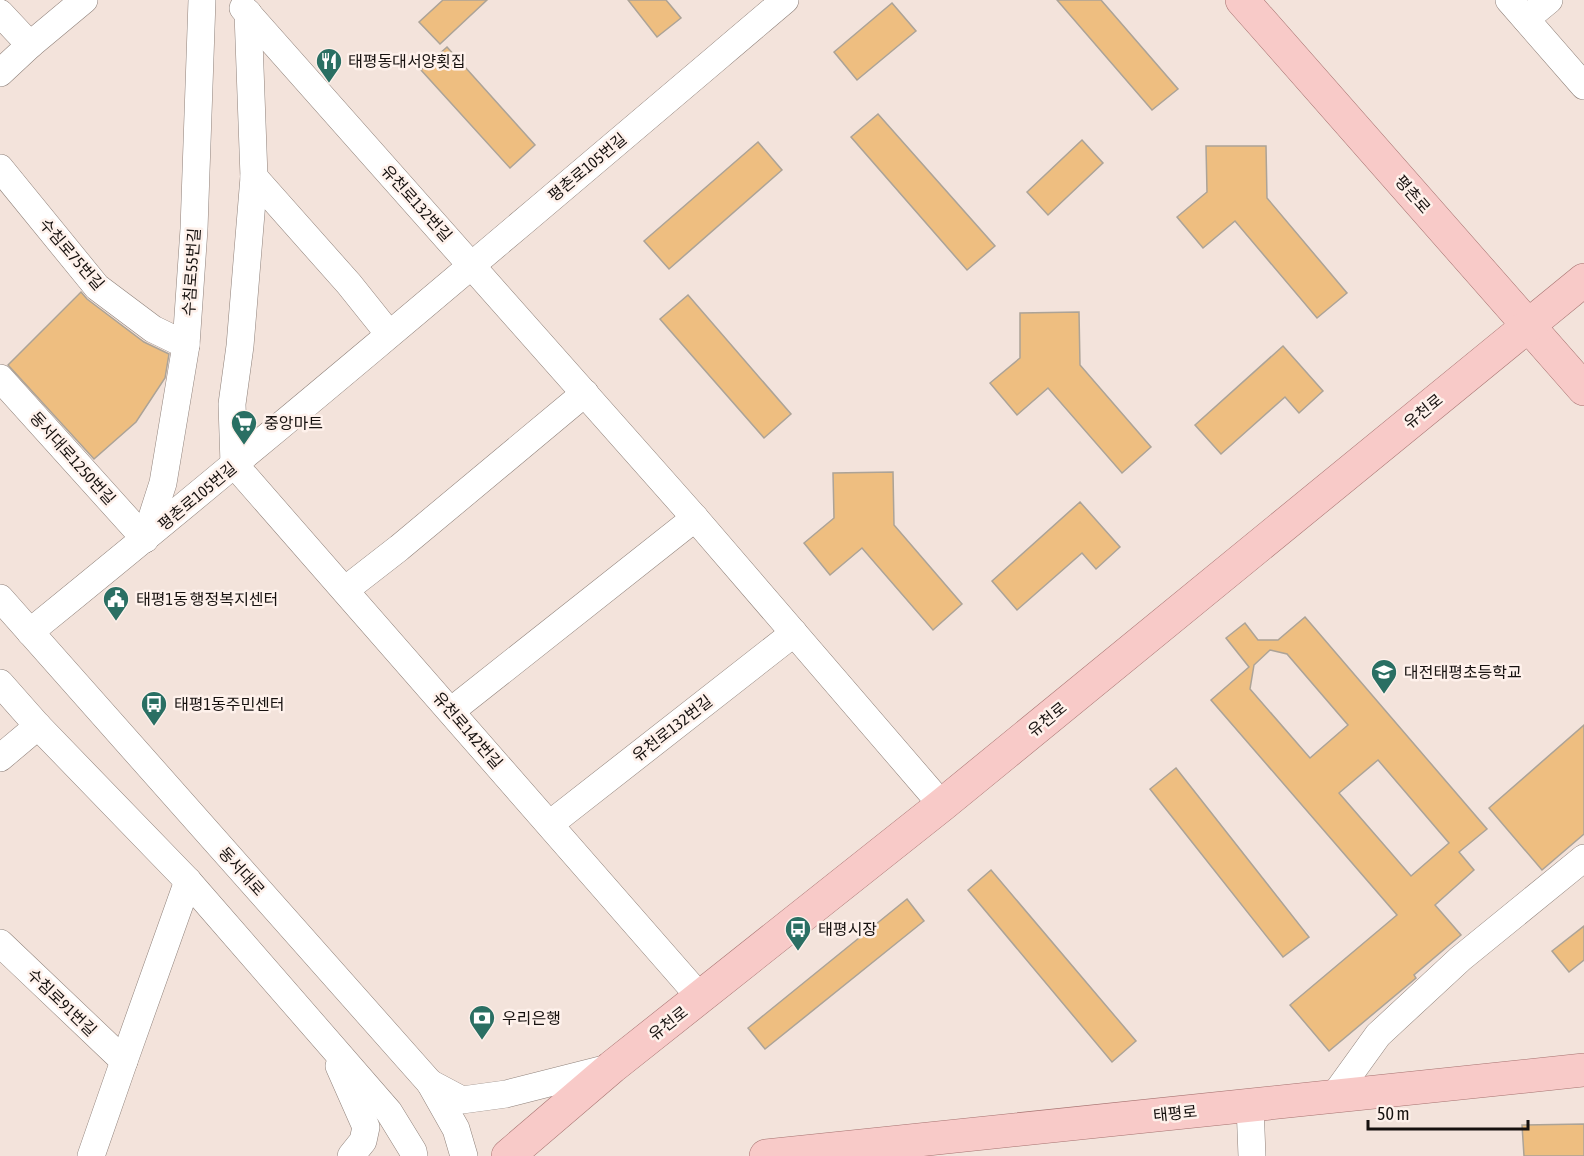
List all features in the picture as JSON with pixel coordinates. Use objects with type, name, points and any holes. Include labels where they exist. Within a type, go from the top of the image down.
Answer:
[{"type":"main road","name":"평촌로","points":[[1242,0],[1584,389]]},
{"type":"main road","name":"유천로","points":[[508,1156],[612,1067],[942,805],[1584,280]]},
{"type":"main road","name":"태평로","points":[[766,1156],[1584,1070]]},
{"type":"street","points":[[0,73],[84,0]]},
{"type":"street","name":"수침로55번길","points":[[145,539],[163,483],[186,345],[194,229],[201,0]]},
{"type":"street","name":"평촌로105번길","points":[[30,632],[145,539],[785,0]]},
{"type":"street","points":[[1549,0],[1518,10],[1584,86]]},
{"type":"street","name":"유천로132번길","points":[[242,7],[695,518],[942,805]]},
{"type":"street","name":"유천로132번길","points":[[234,464],[232,404],[240,346],[254,177],[242,7]]},
{"type":"street","points":[[0,13],[30,45]]},
{"type":"street","name":"수침로75번길","points":[[0,168],[97,287],[153,330],[186,345]]},
{"type":"street","points":[[254,177],[349,284],[389,334]]},
{"type":"street","name":"동서대로1250번길","points":[[0,378],[145,539]]},
{"type":"street","points":[[345,590],[585,393]]},
{"type":"street","name":"유천로142번길","points":[[234,464],[700,997]]},
{"type":"street","points":[[451,711],[695,518]]},
{"type":"street","name":"동서대로","points":[[0,598],[430,1083],[456,1129],[464,1156]]},
{"type":"street","name":"유천로132번길","points":[[550,824],[794,633]]},
{"type":"street","points":[[0,683],[38,726],[188,881],[326,1038],[389,1112],[414,1156]]},
{"type":"street","points":[[0,758],[38,726]]},
{"type":"street","points":[[1334,1096],[1377,1035],[1460,959],[1584,858]]},
{"type":"street","points":[[91,1156],[188,881]]},
{"type":"street","name":"수침로91번길","points":[[0,943],[124,1060]]},
{"type":"street","points":[[326,1038],[366,1127],[363,1141],[351,1156]]},
{"type":"street","points":[[430,1083],[462,1100],[506,1094],[612,1067]]},
{"type":"street","points":[[1250,1105],[1252,1156]]},
{"type":"building","points":[[443,0],[487,0],[440,44],[419,22]]},
{"type":"building","points":[[628,0],[666,0],[681,18],[657,37]]},
{"type":"building","points":[[1057,0],[1101,0],[1178,89],[1152,110]]},
{"type":"building","points":[[892,3],[916,31],[857,80],[834,52]]},
{"type":"building","points":[[447,47],[535,145],[510,168],[421,70]]},
{"type":"building","points":[[878,114],[995,246],[967,270],[851,137]]},
{"type":"building","points":[[1082,140],[1103,163],[1048,215],[1027,192]]},
{"type":"building","points":[[758,142],[782,170],[669,269],[644,241]]},
{"type":"building","points":[[1206,146],[1266,146],[1267,198],[1347,293],[1317,318],[1235,221],[1203,248],[1177,217],[1207,192]]},
{"type":"building","points":[[81,292],[144,342],[169,354],[165,378],[136,422],[94,459],[8,365]]},
{"type":"building","points":[[688,295],[791,414],[764,438],[660,319]]},
{"type":"building","points":[[1079,312],[1080,365],[1151,447],[1122,473],[1048,388],[1017,415],[990,383],[1020,358],[1020,313]]},
{"type":"building","points":[[1283,346],[1323,391],[1299,413],[1285,397],[1221,454],[1195,425]]},
{"type":"building","points":[[893,472],[894,525],[962,604],[933,630],[862,548],[830,575],[804,543],[834,518],[833,473]]},
{"type":"building","points":[[1080,502],[1120,547],[1096,569],[1082,553],[1017,610],[992,581]]},
{"type":"building","points":[[1305,617],[1487,829],[1459,852],[1474,870],[1435,905],[1461,935],[1414,975],[1416,978],[1329,1051],[1290,1005],[1397,915],[1211,700],[1249,667],[1226,638],[1245,623],[1258,640],[1278,640]],"holes":[[[1270,650],[1287,654],[1348,725],[1310,758],[1250,689],[1254,665]],[[1378,760],[1449,843],[1411,876],[1339,793]]]},
{"type":"building","points":[[1584,725],[1584,834],[1542,870],[1489,808]]},
{"type":"building","points":[[1176,768],[1309,937],[1283,957],[1150,789]]},
{"type":"building","points":[[991,870],[1136,1041],[1112,1062],[968,890]]},
{"type":"building","points":[[907,899],[924,921],[765,1049],[748,1028]]},
{"type":"building","points":[[1584,926],[1584,960],[1569,972],[1552,951]]},
{"type":"building","points":[[1584,1124],[1584,1156],[1524,1156],[1522,1125]]},
{"type":"place","name":"태평동대서양횟집","points":[[329,84]]},
{"type":"place","name":"중앙마트","points":[[244,446]]},
{"type":"place","name":"태평1동 행정복지센터","points":[[116,622]]},
{"type":"place","name":"대전태평초등학교","points":[[1384,695]]},
{"type":"place","name":"태평1동주민센터","points":[[154,727]]},
{"type":"place","name":"태평시장","points":[[798,952]]},
{"type":"place","name":"우리은행","points":[[482,1041]]}]
